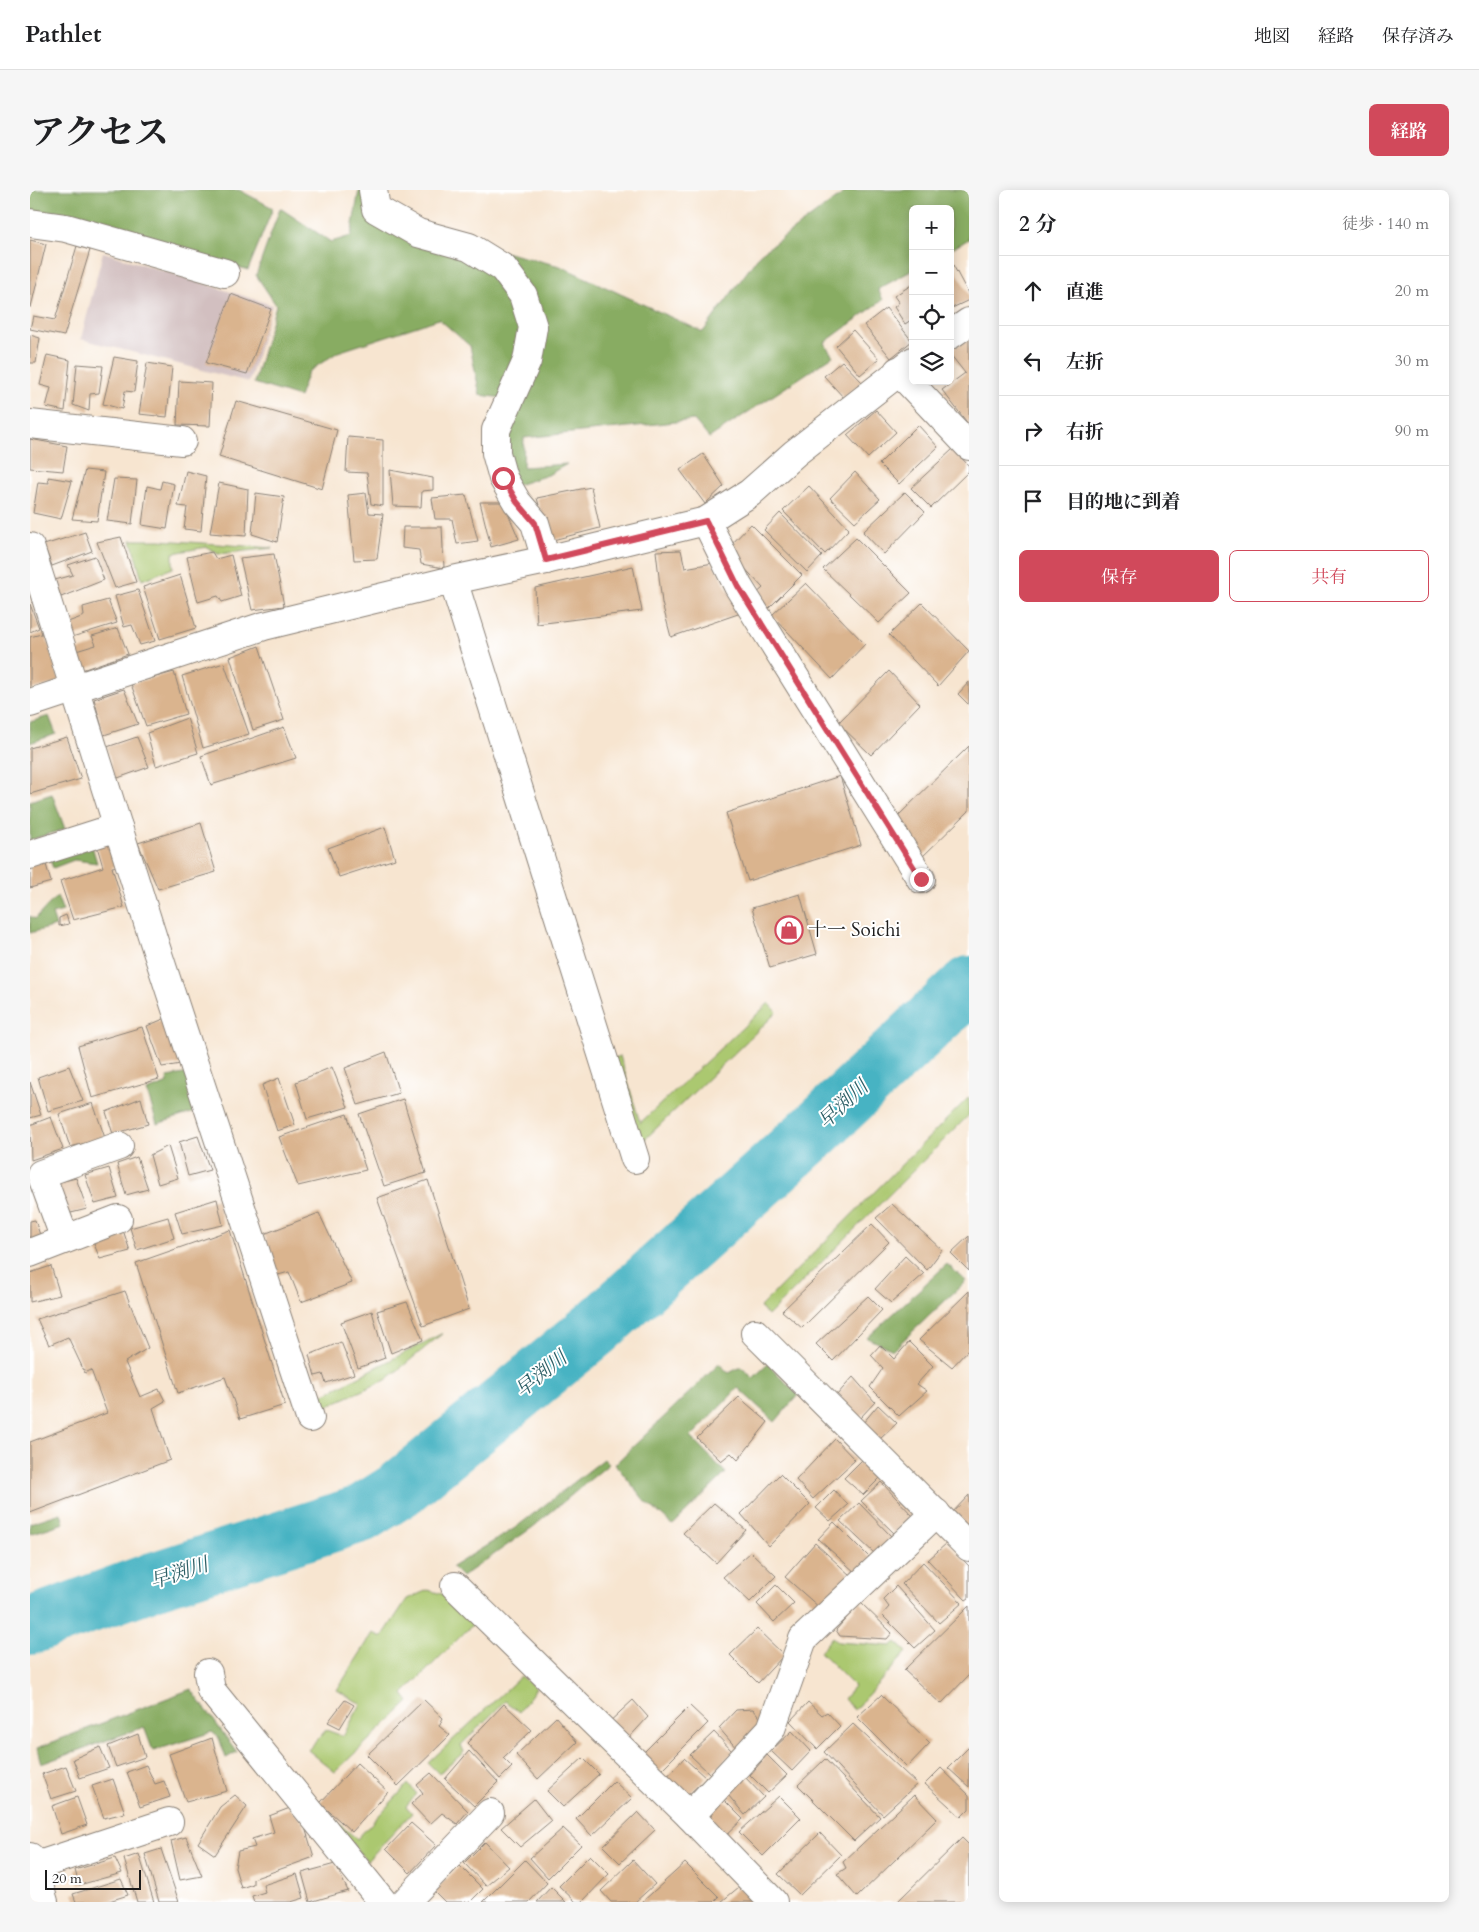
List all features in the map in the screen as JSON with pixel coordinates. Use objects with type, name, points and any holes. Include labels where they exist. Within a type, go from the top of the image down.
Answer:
[{"type":"street","points":[[373,190],[376,209],[418,233],[469,247],[503,268],[523,295],[533,327],[527,362],[496,430],[496,453],[503,478],[517,502],[535,523],[546,560]]},
{"type":"street","points":[[30,223],[66,228],[225,273]]},
{"type":"street","points":[[954,332],[969,322]]},
{"type":"street","points":[[30,703],[264,626],[706,521],[750,493],[795,453],[905,366],[969,446]]},
{"type":"street","points":[[30,424],[182,441]]},
{"type":"street","points":[[706,521],[738,586],[921,879]]},
{"type":"street","points":[[30,548],[118,827],[310,1418]]},
{"type":"street","points":[[453,580],[635,1159]]},
{"type":"street","points":[[30,855],[118,827]]},
{"type":"street","points":[[65,1240],[41,1174],[119,1146]]},
{"type":"street","points":[[30,1253],[118,1219]]},
{"type":"street","points":[[755,1333],[969,1547]]},
{"type":"street","points":[[690,1816],[771,1729],[803,1639],[936,1513]]},
{"type":"street","points":[[455,1586],[690,1816],[773,1902]]},
{"type":"street","points":[[208,1673],[211,1690],[383,1901],[490,1813]]},
{"type":"street","points":[[44,1902],[32,1862],[169,1822]]},
{"type":"shaded area","points":[[103,252],[272,305],[249,382],[81,339]]},
{"type":"green space","points":[[30,190],[239,190],[273,208],[248,270],[69,217],[30,214]]},
{"type":"green space","points":[[359,190],[363,190],[376,220],[560,266],[703,332],[760,254],[848,190],[969,190],[969,239],[954,248],[954,205],[909,205],[909,272],[878,289],[883,300],[824,343],[833,356],[709,438],[694,420],[524,438],[523,467],[567,464],[548,475],[517,485],[506,472],[503,398],[480,395],[470,346],[439,319],[338,352],[308,372],[299,397],[254,383],[276,305],[256,275],[280,208],[331,242],[351,236]]},
{"type":"green space","points":[[131,540],[160,540],[273,548],[218,554],[207,547],[173,553],[173,568],[142,580]]},
{"type":"green space","points":[[49,716],[56,734],[30,743],[30,722]]},
{"type":"green space","points":[[52,794],[65,829],[30,840],[30,801]]},
{"type":"green space","points":[[92,846],[97,863],[74,860],[53,868],[49,857]]},
{"type":"green space","points":[[57,896],[63,911],[52,914],[56,926],[30,933],[30,916],[35,919]]},
{"type":"green space","points":[[769,1003],[777,1012],[640,1144],[610,1060],[620,1056],[640,1123]]},
{"type":"green space","points":[[189,1073],[198,1111],[157,1124],[147,1091],[168,1083],[167,1077]]},
{"type":"green space","points":[[969,1097],[969,1115],[768,1316],[760,1307]]},
{"type":"green space","points":[[947,1264],[966,1281],[893,1350],[867,1338]]},
{"type":"green space","points":[[443,1333],[386,1380],[320,1409],[317,1398]]},
{"type":"green space","points":[[719,1364],[729,1373],[741,1367],[753,1378],[768,1364],[798,1395],[775,1422],[738,1388],[691,1437],[726,1473],[673,1525],[645,1501],[615,1464]]},
{"type":"green space","points":[[604,1459],[609,1464],[533,1527],[462,1577],[452,1567],[515,1528]]},
{"type":"green space","points":[[61,1513],[64,1523],[30,1534],[30,1523]]},
{"type":"green space","points":[[428,1590],[445,1595],[473,1624],[403,1694],[409,1702],[335,1772],[308,1750],[326,1730],[343,1736],[361,1704],[337,1690],[373,1633],[382,1637],[407,1599]]},
{"type":"green space","points":[[832,1637],[838,1642],[891,1646],[896,1642],[907,1652],[854,1710],[844,1699],[854,1686],[820,1652]]},
{"type":"green space","points":[[521,1676],[536,1688],[519,1712],[505,1701],[461,1745],[464,1752],[439,1774],[428,1763]]},
{"type":"green space","points":[[191,1689],[237,1752],[226,1758],[219,1738],[212,1732],[153,1751],[144,1727],[41,1764],[37,1748]]},
{"type":"green space","points":[[408,1784],[417,1794],[406,1806],[412,1813],[367,1861],[328,1815],[357,1839]]},
{"type":"building","points":[[30,240],[46,244],[31,307],[30,307]]},
{"type":"building","points":[[77,246],[90,250],[64,336],[30,329],[33,316],[55,320]]},
{"type":"building","points":[[954,267],[969,295],[969,300],[954,307]]},
{"type":"building","points":[[909,287],[909,321],[905,324],[894,307],[899,303],[894,296]]},
{"type":"building","points":[[231,294],[271,309],[247,374],[206,363]]},
{"type":"building","points":[[886,308],[909,337],[909,343],[891,358],[864,325]]},
{"type":"building","points":[[853,330],[879,359],[860,375],[836,346]]},
{"type":"building","points":[[30,335],[40,338],[36,363],[30,363]]},
{"type":"building","points":[[969,339],[969,425],[942,390],[949,385],[954,385],[954,381],[965,373],[954,359],[954,348]]},
{"type":"building","points":[[47,355],[70,360],[65,411],[46,407],[51,388],[40,385]]},
{"type":"building","points":[[114,357],[138,361],[134,392],[125,391],[122,409],[103,404]]},
{"type":"building","points":[[842,361],[862,382],[844,398],[824,376]]},
{"type":"building","points":[[147,363],[172,367],[167,417],[139,414]]},
{"type":"building","points":[[77,364],[103,366],[99,393],[90,394],[89,411],[73,405]]},
{"type":"building","points":[[179,381],[212,383],[210,426],[177,425]]},
{"type":"building","points":[[236,401],[337,430],[322,489],[219,457]]},
{"type":"building","points":[[876,410],[896,432],[868,458],[847,435]]},
{"type":"building","points":[[918,425],[938,447],[899,484],[879,464]]},
{"type":"building","points":[[348,437],[383,440],[383,506],[371,504],[367,473],[346,472]]},
{"type":"building","points":[[30,439],[67,446],[63,471],[30,468]]},
{"type":"building","points":[[953,449],[969,466],[969,471],[931,508],[911,488]]},
{"type":"building","points":[[703,454],[724,486],[705,504],[680,470]]},
{"type":"building","points":[[85,470],[104,472],[97,521],[72,519]]},
{"type":"building","points":[[390,470],[433,478],[433,490],[422,491],[421,507],[393,506]]},
{"type":"building","points":[[186,471],[206,476],[201,531],[184,529],[187,507],[178,506]]},
{"type":"building","points":[[855,472],[880,499],[855,522],[830,498]]},
{"type":"building","points":[[48,477],[72,481],[61,519],[33,513],[38,482],[49,483]]},
{"type":"building","points":[[114,479],[137,480],[132,524],[107,521]]},
{"type":"building","points":[[162,481],[174,484],[167,529],[142,525],[147,486],[160,489]]},
{"type":"building","points":[[219,483],[248,489],[246,536],[210,533]]},
{"type":"building","points":[[809,486],[849,529],[825,554],[783,511]]},
{"type":"building","points":[[591,487],[600,528],[549,541],[537,498]]},
{"type":"building","points":[[905,492],[925,512],[884,554],[863,532]]},
{"type":"building","points":[[256,493],[284,497],[277,542],[252,534]]},
{"type":"building","points":[[366,493],[369,513],[383,514],[377,559],[354,560],[348,495]]},
{"type":"building","points":[[466,495],[478,541],[457,544],[452,519],[435,519],[432,498]]},
{"type":"building","points":[[480,502],[503,502],[519,539],[491,547]]},
{"type":"building","points":[[780,513],[822,556],[807,572],[764,530]]},
{"type":"building","points":[[751,524],[802,575],[768,609],[755,595],[763,588],[727,549]]},
{"type":"building","points":[[403,527],[442,527],[444,568],[421,564],[419,550],[402,548]]},
{"type":"building","points":[[85,532],[92,551],[52,566],[44,545]]},
{"type":"building","points":[[121,537],[136,582],[115,588],[97,542]]},
{"type":"building","points":[[856,538],[911,593],[879,623],[823,569]]},
{"type":"building","points":[[681,550],[685,568],[713,563],[741,613],[671,637],[662,603],[656,551]]},
{"type":"building","points":[[212,552],[216,559],[231,555],[241,596],[222,602],[218,596],[198,602],[187,557]]},
{"type":"building","points":[[274,554],[284,606],[252,610],[240,558]]},
{"type":"building","points":[[95,556],[104,580],[61,597],[55,580],[73,575],[68,565]]},
{"type":"building","points":[[633,566],[642,611],[537,624],[535,588]]},
{"type":"building","points":[[180,575],[196,628],[160,639],[143,587]]},
{"type":"building","points":[[806,583],[865,644],[832,679],[772,615]]},
{"type":"building","points":[[138,590],[155,641],[140,645],[132,625],[124,627],[115,596]]},
{"type":"building","points":[[108,600],[117,623],[72,637],[68,622],[84,616],[83,607]]},
{"type":"building","points":[[922,603],[969,651],[938,686],[889,635]]},
{"type":"building","points":[[30,604],[39,628],[30,632]]},
{"type":"building","points":[[118,628],[128,654],[82,670],[76,651],[96,645],[92,636]]},
{"type":"building","points":[[45,633],[60,682],[30,690],[30,637]]},
{"type":"building","points":[[259,646],[284,720],[253,730],[230,657]]},
{"type":"building","points":[[224,663],[249,734],[203,748],[182,676]]},
{"type":"building","points":[[889,671],[920,704],[871,755],[838,723]]},
{"type":"building","points":[[174,672],[186,714],[146,726],[131,684]]},
{"type":"building","points":[[969,682],[969,705],[958,694]]},
{"type":"building","points":[[124,689],[138,724],[104,735],[94,699]]},
{"type":"building","points":[[187,718],[198,753],[156,766],[147,733]]},
{"type":"building","points":[[284,727],[296,758],[211,785],[201,756]]},
{"type":"building","points":[[67,737],[81,779],[30,794],[30,748]]},
{"type":"building","points":[[137,737],[149,767],[115,779],[107,747]]},
{"type":"building","points":[[969,746],[969,811],[917,862],[894,820]]},
{"type":"building","points":[[840,776],[861,845],[748,881],[726,813]]},
{"type":"building","points":[[201,823],[216,872],[158,889],[138,843]]},
{"type":"building","points":[[385,827],[395,859],[339,877],[328,848]]},
{"type":"building","points":[[109,841],[119,866],[112,867],[124,907],[73,920],[60,881],[103,867],[96,843]]},
{"type":"building","points":[[45,861],[51,882],[30,888],[30,865]]},
{"type":"building","points":[[800,894],[817,954],[770,968],[752,908]]},
{"type":"building","points":[[66,915],[69,924],[59,926],[59,918]]},
{"type":"building","points":[[166,1018],[181,1064],[162,1067],[147,1026]]},
{"type":"building","points":[[142,1027],[159,1079],[92,1098],[78,1046]]},
{"type":"building","points":[[386,1052],[399,1093],[358,1105],[345,1068]]},
{"type":"building","points":[[69,1066],[83,1101],[48,1111],[38,1077]]},
{"type":"building","points":[[332,1067],[348,1107],[307,1119],[296,1082]]},
{"type":"building","points":[[279,1078],[295,1125],[277,1131],[262,1085]]},
{"type":"building","points":[[30,1082],[41,1115],[30,1118]]},
{"type":"building","points":[[141,1098],[148,1124],[113,1134],[106,1112]]},
{"type":"building","points":[[403,1099],[426,1173],[384,1186],[359,1114]]},
{"type":"building","points":[[93,1103],[105,1138],[70,1147],[59,1114]]},
{"type":"building","points":[[347,1114],[366,1170],[298,1186],[279,1137]]},
{"type":"building","points":[[51,1117],[63,1149],[31,1160],[30,1125]]},
{"type":"building","points":[[198,1136],[210,1170],[188,1176],[179,1142]]},
{"type":"building","points":[[168,1146],[178,1178],[158,1184],[150,1155]]},
{"type":"building","points":[[137,1157],[148,1189],[126,1195],[117,1164]]},
{"type":"building","points":[[109,1168],[118,1198],[95,1204],[85,1175]]},
{"type":"building","points":[[76,1178],[87,1209],[67,1214],[56,1183]]},
{"type":"building","points":[[428,1180],[469,1309],[423,1326],[377,1198]]},
{"type":"building","points":[[217,1199],[223,1225],[182,1234],[175,1212]]},
{"type":"building","points":[[892,1204],[942,1250],[927,1270],[876,1218]]},
{"type":"building","points":[[319,1213],[352,1283],[301,1302],[289,1272],[278,1275],[264,1234]]},
{"type":"building","points":[[168,1217],[174,1238],[137,1250],[130,1228]]},
{"type":"building","points":[[35,1220],[42,1241],[30,1244],[30,1221]]},
{"type":"building","points":[[872,1224],[889,1242],[802,1328],[782,1311]]},
{"type":"building","points":[[123,1230],[130,1251],[100,1259],[92,1239]]},
{"type":"building","points":[[230,1230],[285,1405],[240,1419],[225,1377],[178,1393],[136,1263]]},
{"type":"building","points":[[969,1236],[969,1271],[951,1253]]},
{"type":"building","points":[[905,1256],[924,1274],[891,1303],[875,1289]]},
{"type":"building","points":[[51,1266],[60,1295],[30,1302],[30,1273]]},
{"type":"building","points":[[125,1291],[148,1348],[125,1362],[140,1397],[159,1389],[165,1401],[153,1408],[170,1460],[30,1513],[30,1442],[107,1413],[91,1370],[85,1373],[68,1337],[49,1345],[37,1319]]},
{"type":"building","points":[[969,1291],[969,1349],[952,1367],[919,1340]]},
{"type":"building","points":[[868,1296],[882,1310],[833,1361],[816,1344]]},
{"type":"building","points":[[407,1302],[423,1340],[391,1353],[377,1311]]},
{"type":"building","points":[[372,1311],[385,1358],[358,1368],[341,1322]]},
{"type":"building","points":[[341,1342],[354,1374],[326,1383],[323,1374],[315,1376],[309,1355]]},
{"type":"building","points":[[909,1342],[933,1366],[917,1384],[927,1391],[899,1416],[870,1387],[883,1368],[871,1355],[880,1345],[894,1359]]},
{"type":"building","points":[[853,1377],[875,1402],[860,1418],[836,1396]]},
{"type":"building","points":[[739,1397],[768,1422],[738,1460],[731,1453],[721,1461],[697,1438]]},
{"type":"building","points":[[878,1405],[897,1423],[879,1440],[863,1423]]},
{"type":"building","points":[[835,1439],[855,1460],[813,1499],[796,1480]]},
{"type":"building","points":[[864,1458],[881,1477],[863,1495],[844,1478]]},
{"type":"building","points":[[780,1474],[810,1504],[769,1546],[741,1514]]},
{"type":"building","points":[[881,1482],[913,1516],[894,1533],[861,1501]]},
{"type":"building","points":[[834,1490],[848,1505],[830,1521],[816,1508]]},
{"type":"building","points":[[969,1495],[969,1533],[950,1515]]},
{"type":"building","points":[[714,1503],[746,1530],[716,1563],[683,1533]]},
{"type":"building","points":[[859,1503],[892,1537],[875,1554],[840,1521]]},
{"type":"building","points":[[834,1522],[871,1559],[856,1573],[818,1539]]},
{"type":"building","points":[[815,1543],[851,1576],[820,1608],[785,1577]]},
{"type":"building","points":[[947,1543],[969,1566],[969,1598],[966,1600],[928,1560]]},
{"type":"building","points":[[751,1552],[776,1576],[750,1602],[723,1577]]},
{"type":"building","points":[[923,1562],[962,1603],[939,1623],[902,1584]]},
{"type":"building","points":[[776,1585],[794,1603],[774,1622],[757,1604]]},
{"type":"building","points":[[896,1586],[935,1630],[915,1648],[882,1615],[889,1607],[883,1599]]},
{"type":"building","points":[[860,1602],[892,1633],[887,1639],[840,1636],[836,1630]]},
{"type":"building","points":[[969,1606],[969,1675],[941,1704],[904,1670]]},
{"type":"building","points":[[757,1629],[784,1655],[758,1683],[730,1655]]},
{"type":"building","points":[[881,1695],[930,1743],[907,1767],[857,1717]]},
{"type":"building","points":[[345,1700],[354,1705],[340,1728],[328,1722]]},
{"type":"building","points":[[424,1700],[443,1718],[439,1726],[450,1735],[398,1786],[367,1755]]},
{"type":"building","points":[[633,1700],[648,1717],[625,1742],[607,1724]]},
{"type":"building","points":[[808,1702],[822,1715],[827,1712],[840,1726],[817,1749],[790,1721]]},
{"type":"building","points":[[504,1704],[532,1730],[503,1758],[512,1767],[500,1779],[467,1743]]},
{"type":"building","points":[[690,1706],[708,1723],[659,1772],[640,1756]]},
{"type":"building","points":[[753,1709],[763,1721],[737,1749],[719,1728],[736,1710]]},
{"type":"building","points":[[556,1717],[577,1742],[538,1779],[516,1755]]},
{"type":"building","points":[[853,1724],[917,1784],[883,1815],[824,1752]]},
{"type":"building","points":[[792,1731],[811,1751],[792,1771],[771,1751]]},
{"type":"building","points":[[714,1732],[733,1752],[710,1774],[690,1755]]},
{"type":"building","points":[[138,1734],[145,1757],[116,1767],[108,1746]]},
{"type":"building","points":[[212,1738],[227,1791],[186,1802],[169,1754]]},
{"type":"building","points":[[100,1747],[109,1768],[80,1778],[73,1759]]},
{"type":"building","points":[[969,1747],[969,1787],[948,1768]]},
{"type":"building","points":[[469,1751],[498,1782],[474,1806],[445,1779]]},
{"type":"building","points":[[767,1755],[787,1775],[768,1793],[750,1775]]},
{"type":"building","points":[[583,1758],[599,1774],[563,1807],[547,1791]]},
{"type":"building","points":[[684,1758],[706,1778],[684,1799],[664,1780]]},
{"type":"building","points":[[825,1759],[880,1817],[854,1841],[798,1785]]},
{"type":"building","points":[[357,1763],[388,1792],[352,1832],[320,1803]]},
{"type":"building","points":[[146,1765],[155,1784],[164,1781],[170,1797],[140,1807],[127,1772]]},
{"type":"building","points":[[66,1766],[76,1791],[51,1799],[42,1774]]},
{"type":"building","points":[[941,1768],[969,1795],[969,1809],[961,1817],[925,1784]]},
{"type":"building","points":[[431,1773],[468,1811],[457,1824],[442,1813],[430,1824],[411,1804],[423,1793],[417,1785]]},
{"type":"building","points":[[744,1776],[764,1797],[745,1815],[728,1795]]},
{"type":"building","points":[[113,1779],[125,1813],[104,1818],[92,1786]]},
{"type":"building","points":[[614,1781],[632,1798],[592,1836],[576,1819]]},
{"type":"building","points":[[235,1795],[247,1806],[215,1855],[198,1843],[220,1807]]},
{"type":"building","points":[[914,1795],[937,1819],[857,1897],[837,1874],[846,1868],[843,1862]]},
{"type":"building","points":[[779,1796],[801,1818],[763,1856],[739,1832]]},
{"type":"building","points":[[77,1797],[87,1825],[61,1834],[52,1806]]},
{"type":"building","points":[[534,1799],[551,1821],[520,1847],[501,1828]]},
{"type":"building","points":[[723,1799],[743,1819],[722,1839],[703,1820]]},
{"type":"building","points":[[290,1808],[304,1824],[314,1857],[253,1879],[253,1884],[241,1888],[235,1868],[238,1851],[255,1847],[252,1839],[274,1832],[269,1816]]},
{"type":"building","points":[[638,1812],[655,1830],[620,1863],[603,1846]]},
{"type":"building","points":[[411,1823],[436,1845],[410,1873],[386,1849]]},
{"type":"building","points":[[563,1828],[581,1845],[548,1878],[530,1858]]},
{"type":"building","points":[[820,1833],[841,1855],[800,1895],[778,1874]]},
{"type":"building","points":[[186,1837],[202,1876],[180,1880],[171,1841]]},
{"type":"building","points":[[962,1838],[969,1845],[969,1902],[897,1902]]},
{"type":"building","points":[[485,1842],[509,1867],[486,1886],[464,1863]]},
{"type":"building","points":[[161,1849],[179,1902],[159,1902],[145,1854]]},
{"type":"building","points":[[139,1854],[154,1902],[137,1902],[124,1859]]},
{"type":"building","points":[[590,1855],[609,1874],[582,1902],[576,1902],[559,1886]]},
{"type":"building","points":[[115,1858],[122,1873],[79,1885],[75,1870]]},
{"type":"building","points":[[525,1860],[547,1883],[529,1902],[483,1902]]},
{"type":"building","points":[[633,1860],[655,1884],[635,1902],[611,1902],[601,1891]]},
{"type":"building","points":[[685,1863],[719,1897],[714,1902],[642,1902]]},
{"type":"building","points":[[335,1864],[348,1891],[310,1902],[302,1873]]},
{"type":"building","points":[[460,1866],[483,1889],[470,1902],[445,1902],[434,1891]]},
{"type":"building","points":[[297,1874],[304,1898],[291,1902],[254,1902],[252,1896],[265,1892],[263,1885]]},
{"type":"building","points":[[121,1879],[128,1895],[106,1902],[76,1902],[73,1894]]},
{"type":"building","points":[[551,1887],[566,1902],[537,1902]]},
{"type":"building","points":[[739,1887],[754,1902],[721,1902]]},
{"type":"waterway","name":"早渕川","points":[[30,1626],[156,1580],[361,1514],[399,1490],[595,1329],[812,1133],[969,985]]},
{"type":"place","name":"十一 Soichi","points":[[789,930]]},
{"type":"route","points":[[503,478],[517,502],[535,523],[546,560],[706,521],[738,586],[921,879]]}]
